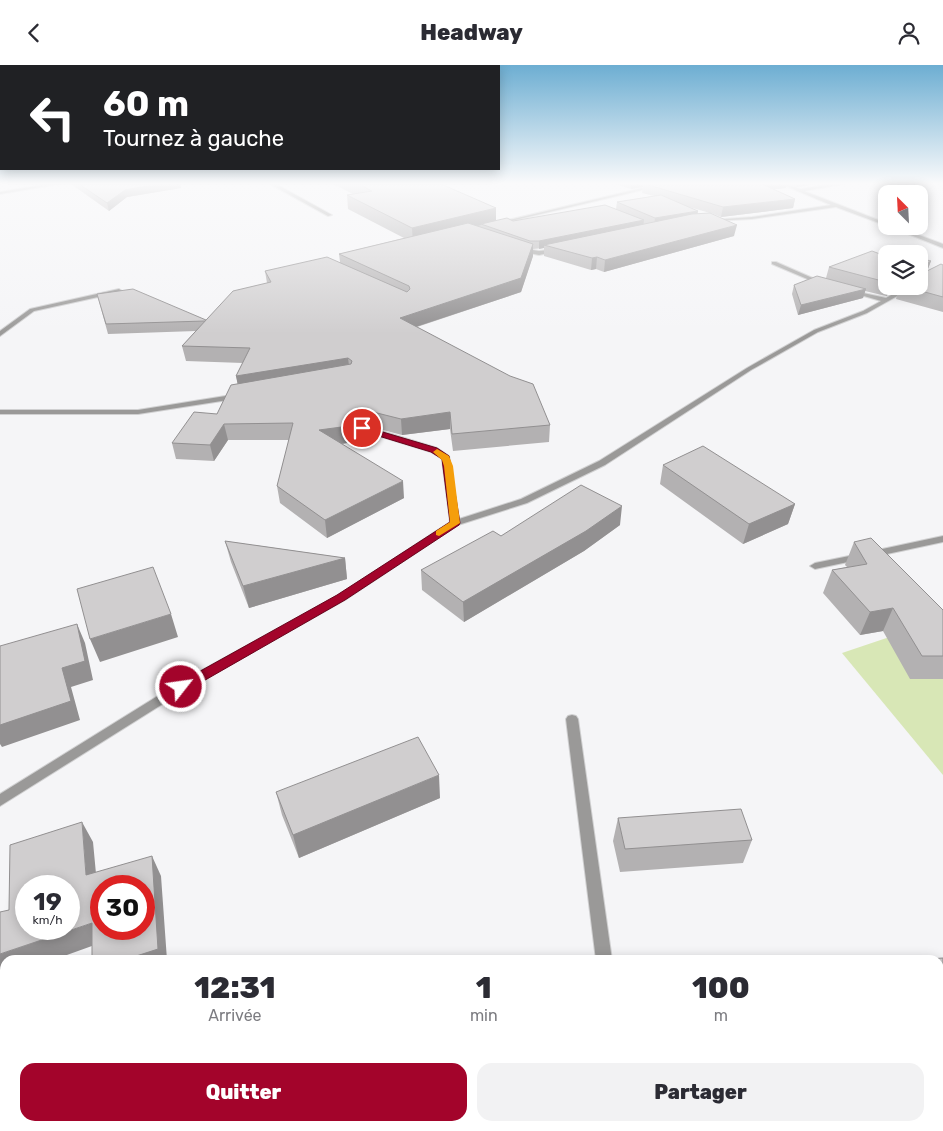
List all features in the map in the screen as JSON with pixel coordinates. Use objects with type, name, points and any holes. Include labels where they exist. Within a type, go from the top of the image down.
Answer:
[{"type":"street","points":[[913,235],[943,247]]},
{"type":"street","points":[[514,248],[528,253],[560,250]]},
{"type":"street","points":[[774,263],[811,281],[830,285]]},
{"type":"street","points":[[0,334],[32,310],[119,291]]},
{"type":"street","points":[[848,291],[886,301]]},
{"type":"street","points":[[0,801],[181,687],[341,598],[455,523],[524,501],[602,463],[749,369],[816,331],[865,312],[896,295]]},
{"type":"street","points":[[0,412],[138,411],[247,395]]},
{"type":"street","points":[[362,428],[434,450],[446,458],[455,523]]},
{"type":"street","points":[[814,566],[943,539]]},
{"type":"street","points":[[572,719],[603,955]]},
{"type":"green space","points":[[943,619],[943,775],[842,653]]},
{"type":"building","points":[[423,234],[501,234],[533,244],[521,278],[400,318],[510,376],[533,384],[550,425],[452,434],[450,412],[401,419],[357,408],[357,416],[379,422],[319,430],[403,481],[325,520],[277,486],[293,423],[224,424],[210,445],[172,443],[194,412],[217,414],[231,385],[351,364],[352,361],[348,358],[236,376],[250,348],[182,346],[233,291],[271,282],[265,271],[327,257],[407,292],[410,289],[409,286],[339,254]]},
{"type":"building","points":[[509,234],[575,234],[539,241],[530,241]]},
{"type":"building","points":[[598,234],[704,234],[605,260],[544,245]]},
{"type":"building","points":[[872,251],[878,253],[878,280],[829,267]]},
{"type":"building","points":[[941,264],[943,265],[943,297],[928,293],[928,270]]},
{"type":"building","points":[[817,276],[866,289],[801,305],[794,285]]},
{"type":"building","points":[[133,289],[206,320],[106,324],[97,294]]},
{"type":"building","points":[[703,446],[795,504],[749,524],[663,465]]},
{"type":"building","points":[[581,485],[622,506],[586,531],[463,602],[421,570],[493,531],[501,536]]},
{"type":"building","points":[[871,538],[943,610],[943,656],[922,656],[893,608],[870,612],[832,570],[867,564],[854,542]]},
{"type":"building","points":[[225,541],[345,558],[243,586]]},
{"type":"building","points":[[153,567],[171,614],[90,639],[77,589]]},
{"type":"building","points":[[77,624],[85,661],[62,668],[71,701],[0,725],[0,646]]},
{"type":"building","points":[[418,737],[439,775],[293,835],[276,792]]},
{"type":"building","points":[[741,809],[752,840],[625,849],[618,818]]},
{"type":"building","points":[[82,822],[86,875],[152,856],[153,875],[90,875],[90,924],[80,927],[80,875],[15,875],[15,940],[42,940],[0,954],[0,912],[9,910],[10,845]]},
{"type":"building","points":[[155,902],[158,949],[139,955],[92,955],[92,940],[155,940]]},
{"type":"slow traffic","points":[[437,452],[446,458],[449,466],[455,523],[439,533]]},
{"type":"route","points":[[181,687],[341,598],[455,523],[449,466],[446,458],[434,450],[362,428]]}]
